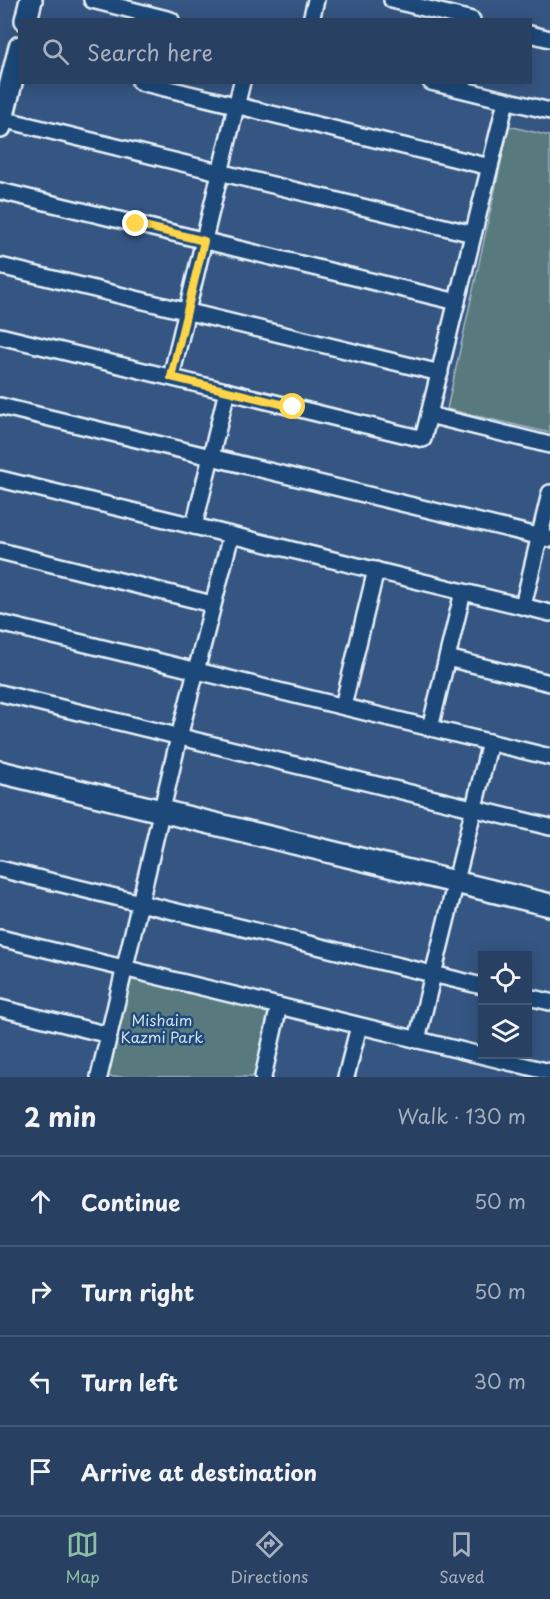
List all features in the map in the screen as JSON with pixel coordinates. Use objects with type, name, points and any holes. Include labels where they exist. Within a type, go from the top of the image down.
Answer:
[{"type":"street","points":[[26,18],[31,0]]},
{"type":"street","points":[[92,0],[163,18]]},
{"type":"street","points":[[312,18],[316,0]]},
{"type":"street","points":[[392,0],[464,18]]},
{"type":"street","points":[[532,34],[550,39]]},
{"type":"street","points":[[18,55],[1,123],[220,172],[474,234]]},
{"type":"street","points":[[148,84],[490,167]]},
{"type":"street","points":[[171,377],[242,84]]},
{"type":"street","points":[[439,84],[550,111]]},
{"type":"street","points":[[0,336],[423,439],[506,101]]},
{"type":"street","points":[[0,191],[457,302]]},
{"type":"street","points":[[0,266],[440,373]]},
{"type":"street","points":[[194,526],[227,391]]},
{"type":"street","points":[[0,406],[545,538]]},
{"type":"street","points":[[429,415],[550,445]]},
{"type":"street","points":[[0,479],[550,613]]},
{"type":"street","points":[[523,606],[545,538],[550,494]]},
{"type":"street","points":[[99,1077],[179,736],[198,671],[212,604],[231,535]]},
{"type":"street","points":[[0,551],[212,604]]},
{"type":"street","points":[[343,706],[376,570]]},
{"type":"street","points":[[430,728],[464,592]]},
{"type":"street","points":[[0,623],[550,757]]},
{"type":"street","points":[[447,658],[550,683]]},
{"type":"street","points":[[0,693],[550,827]]},
{"type":"street","points":[[417,1040],[490,742]]},
{"type":"street","points":[[0,771],[550,905]]},
{"type":"street","points":[[0,869],[478,985]]},
{"type":"street","points":[[0,938],[550,1072]]},
{"type":"street","points":[[532,998],[550,1002]]},
{"type":"street","points":[[263,1077],[279,1006]]},
{"type":"street","points":[[0,1008],[109,1035]]},
{"type":"street","points":[[346,1077],[359,1026]]},
{"type":"green space","points":[[509,126],[550,136],[550,433],[447,409]]},
{"type":"green space","name":"Mishaim Kazmi Park","points":[[125,969],[279,1006],[263,1077],[99,1077]]},
{"type":"route","points":[[136,224],[204,241],[171,377],[293,407]]}]
